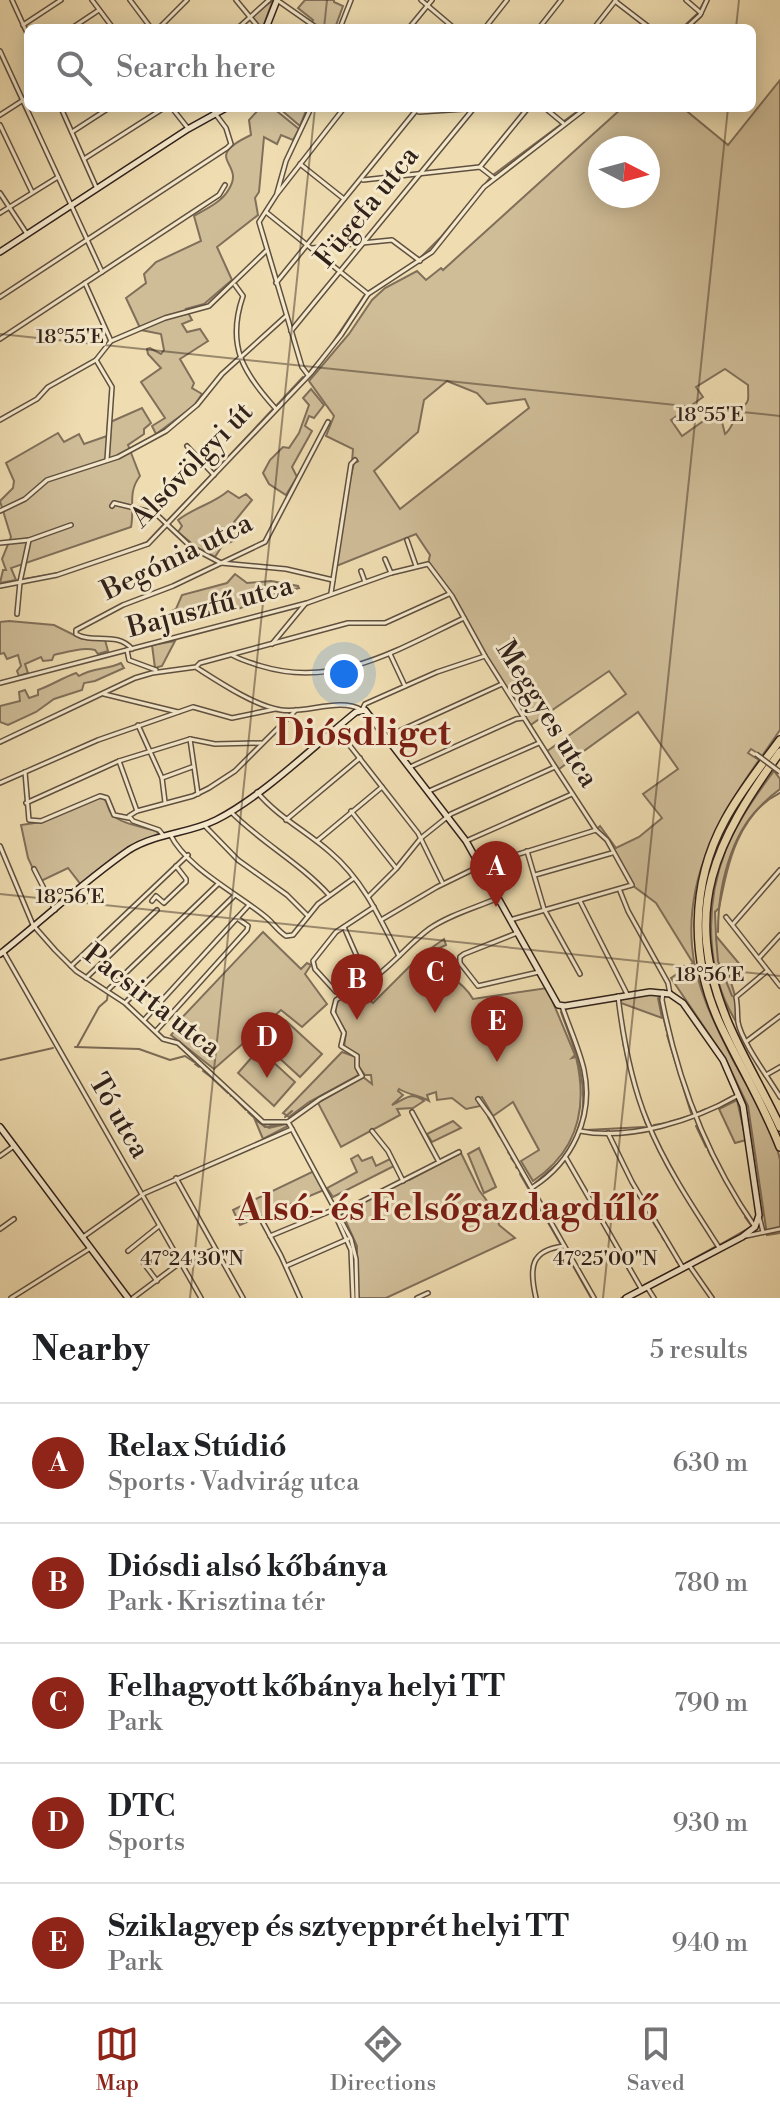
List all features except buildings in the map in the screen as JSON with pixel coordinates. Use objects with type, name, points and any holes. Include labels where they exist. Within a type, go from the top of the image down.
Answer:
[{"type":"highway","points":[[780,740],[739,797],[720,830],[705,871],[698,929],[701,961],[711,1003],[780,1147]]},
{"type":"highway","points":[[780,752],[739,811],[722,846],[711,880],[706,933],[710,966],[719,999],[780,1127]]},
{"type":"highway","points":[[768,769],[780,758]]},
{"type":"street","points":[[12,0],[23,25]]},
{"type":"street","points":[[25,24],[61,0]]},
{"type":"street","points":[[92,0],[110,24]]},
{"type":"street","points":[[138,0],[131,2],[148,24]]},
{"type":"street","points":[[163,24],[187,0]]},
{"type":"street","points":[[236,0],[255,24]]},
{"type":"street","points":[[242,24],[269,0]]},
{"type":"street","points":[[268,24],[277,0],[311,24]]},
{"type":"street","points":[[342,24],[351,0]]},
{"type":"street","points":[[421,0],[449,24]]},
{"type":"street","points":[[412,24],[432,0]]},
{"type":"street","points":[[488,24],[507,0]]},
{"type":"street","points":[[542,24],[561,0]]},
{"type":"street","points":[[597,24],[616,0],[645,24]]},
{"type":"street","points":[[686,0],[701,13]]},
{"type":"street","points":[[690,24],[701,13],[707,0]]},
{"type":"street","points":[[78,24],[100,9]]},
{"type":"street","points":[[0,51],[23,101],[0,115]]},
{"type":"street","points":[[28,112],[102,272]]},
{"type":"street","points":[[63,112],[97,189]]},
{"type":"street","points":[[72,132],[103,112]]},
{"type":"street","points":[[84,159],[158,112]]},
{"type":"street","points":[[175,112],[188,129]]},
{"type":"street","points":[[0,252],[210,112]]},
{"type":"street","points":[[0,297],[231,144],[226,128],[214,112]]},
{"type":"street","points":[[277,194],[286,161],[309,112]]},
{"type":"street","points":[[308,375],[302,367],[259,225],[277,194],[341,112]]},
{"type":"street","points":[[276,283],[413,112]]},
{"type":"street","name":"Fügefa utca","points":[[291,332],[470,112]]},
{"type":"street","points":[[360,180],[480,167],[525,112]]},
{"type":"street","points":[[550,112],[563,123]]},
{"type":"street","points":[[266,212],[368,294],[420,261],[440,244],[494,178],[580,112]]},
{"type":"street","points":[[0,125],[32,192]]},
{"type":"street","points":[[300,164],[344,199]]},
{"type":"street","points":[[480,167],[494,178]]},
{"type":"street","points":[[0,213],[58,177]]},
{"type":"street","points":[[1,337],[219,195],[225,185]]},
{"type":"street","points":[[0,193],[27,234]]},
{"type":"street","points":[[312,248],[396,241],[420,261]]},
{"type":"street","points":[[0,420],[37,399],[48,387],[96,360],[111,341],[165,318],[209,306],[266,251]]},
{"type":"street","points":[[85,283],[111,341]]},
{"type":"street","points":[[234,283],[243,294],[236,313],[239,358],[254,385],[276,409]]},
{"type":"street","name":"Alsóvölgyi út","points":[[0,586],[88,566],[145,545],[308,375],[368,294]]},
{"type":"street","points":[[0,511],[25,499],[47,480],[107,461],[166,431],[197,405],[239,358],[286,316]]},
{"type":"street","points":[[96,360],[112,387],[107,461]]},
{"type":"street","name":"Begónia utca","points":[[129,650],[122,641],[83,638],[75,632],[123,605],[173,586],[267,540],[328,422]]},
{"type":"street","points":[[187,446],[214,475]]},
{"type":"street","points":[[331,595],[351,464],[355,460]]},
{"type":"street","points":[[112,506],[114,503],[154,513],[191,547],[221,563],[286,569],[333,580]]},
{"type":"street","points":[[0,543],[29,540],[71,525]]},
{"type":"street","points":[[17,614],[29,540]]},
{"type":"street","points":[[407,540],[416,566]]},
{"type":"street","points":[[385,559],[391,573]]},
{"type":"street","name":"Bajuszfű utca","points":[[0,683],[307,603],[391,573],[428,564]]},
{"type":"street","name":"Meggyes utca","points":[[428,564],[539,743],[596,830],[607,840],[632,885],[620,891]]},
{"type":"street","points":[[361,571],[365,583]]},
{"type":"street","points":[[0,742],[135,678],[159,671],[196,667],[200,663],[348,623],[385,623],[449,594]]},
{"type":"street","points":[[272,644],[307,603]]},
{"type":"street","points":[[232,655],[286,674],[347,669],[390,654],[464,618]]},
{"type":"street","points":[[129,650],[128,658],[132,662],[159,671]]},
{"type":"street","points":[[390,654],[405,686]]},
{"type":"street","points":[[2,953],[126,853],[166,835],[204,825],[230,811],[362,710],[365,704],[485,656]]},
{"type":"street","points":[[196,667],[232,691],[275,709]]},
{"type":"street","points":[[386,737],[502,684]]},
{"type":"street","points":[[103,694],[178,712]]},
{"type":"street","points":[[0,783],[138,725],[197,707],[232,718],[275,709],[345,706],[362,710],[466,841],[560,1006],[585,1074],[585,1108],[580,1131],[566,1157],[551,1174],[531,1188]]},
{"type":"street","points":[[129,818],[131,813],[198,794],[235,771],[296,710]]},
{"type":"street","points":[[516,719],[520,711]]},
{"type":"street","points":[[410,767],[524,718]]},
{"type":"street","points":[[138,725],[162,778],[165,802]]},
{"type":"street","points":[[336,728],[421,838],[443,884]]},
{"type":"street","points":[[26,803],[119,761],[190,739],[215,744],[261,743]]},
{"type":"street","points":[[190,739],[198,794]]},
{"type":"street","points":[[429,791],[539,743]]},
{"type":"street","points":[[749,750],[780,772]]},
{"type":"street","points":[[286,820],[360,758]]},
{"type":"street","points":[[119,761],[137,811]]},
{"type":"street","points":[[162,778],[193,767]]},
{"type":"street","points":[[369,896],[421,838],[449,817],[555,767]]},
{"type":"street","points":[[25,772],[27,817],[33,822],[100,796],[107,798],[114,815],[159,830],[218,884],[267,918],[284,935],[293,935],[329,895],[354,878]]},
{"type":"street","points":[[316,841],[382,787]]},
{"type":"street","points":[[257,792],[286,820],[331,852],[354,878],[369,896],[399,956]]},
{"type":"street","points":[[466,841],[573,794]]},
{"type":"street","points":[[230,811],[257,836],[311,876],[329,895]]},
{"type":"street","points":[[351,811],[396,869]]},
{"type":"street","points":[[204,825],[238,860],[287,895],[308,916]]},
{"type":"street","points":[[381,920],[480,866],[596,830]]},
{"type":"street","name":"Pacsirta utca","points":[[0,846],[34,926],[70,966],[125,1003],[164,1040],[178,1043],[263,1122],[288,1122]]},
{"type":"street","points":[[527,851],[544,909],[580,974]]},
{"type":"street","points":[[535,875],[612,853]]},
{"type":"street","points":[[70,966],[188,855]]},
{"type":"street","points":[[152,901],[156,896],[164,903],[186,882],[176,866]]},
{"type":"street","points":[[34,869],[55,910]]},
{"type":"street","points":[[733,924],[780,870]]},
{"type":"street","points":[[108,990],[218,884]]},
{"type":"street","points":[[510,920],[620,891],[668,983],[667,993],[662,998],[675,1057],[694,1117],[717,1163],[762,1229]]},
{"type":"street","points":[[125,1003],[234,896]]},
{"type":"street","points":[[355,1298],[355,1254],[339,1213],[288,1122],[362,1076],[357,1067],[357,1056],[341,1046],[344,1033],[333,1012],[336,1000],[368,982],[428,930],[444,920],[498,898]]},
{"type":"street","points":[[580,900],[627,994]]},
{"type":"street","points":[[144,1020],[249,905]]},
{"type":"street","points":[[354,989],[338,992],[312,964],[344,926],[374,907]]},
{"type":"street","points":[[86,978],[157,910]]},
{"type":"street","points":[[726,917],[780,986]]},
{"type":"street","points":[[156,1031],[247,930],[248,926],[237,918]]},
{"type":"street","points":[[344,926],[368,982]]},
{"type":"street","points":[[517,933],[461,956],[460,963],[478,986],[539,972]]},
{"type":"street","points":[[759,958],[780,935]]},
{"type":"street","name":"Tó utca","points":[[2,953],[161,1224],[199,1297]]},
{"type":"street","points":[[767,971],[736,997],[738,1022],[780,1097]]},
{"type":"street","points":[[560,1006],[627,994],[667,993],[683,1003],[715,1048],[739,1095],[745,1115],[762,1229]]},
{"type":"street","points":[[618,996],[633,1077],[650,1128],[720,1249]]},
{"type":"street","points":[[747,1041],[780,1016]]},
{"type":"street","points":[[766,1075],[780,1067]]},
{"type":"street","points":[[580,1131],[608,1133],[650,1128],[694,1117],[739,1095]]},
{"type":"street","points":[[478,1099],[594,1298]]},
{"type":"street","points":[[412,1112],[439,1162]]},
{"type":"street","points":[[0,1127],[131,1298],[182,1263],[216,1249]]},
{"type":"street","points":[[82,1237],[143,1194],[292,1129]]},
{"type":"street","points":[[372,1131],[388,1151],[403,1181]]},
{"type":"street","points":[[608,1133],[632,1182],[686,1267],[712,1298]]},
{"type":"street","points":[[0,1156],[14,1146]]},
{"type":"street","points":[[339,1213],[459,1152]]},
{"type":"street","points":[[566,1157],[644,1288],[654,1298]]},
{"type":"street","points":[[176,1178],[243,1298]]},
{"type":"street","points":[[270,1236],[331,1209],[348,1239],[355,1298]]},
{"type":"street","points":[[0,1229],[14,1219]]},
{"type":"street","points":[[261,1219],[300,1298]]},
{"type":"street","points":[[128,1251],[161,1224]]},
{"type":"street","points":[[626,1298],[742,1237],[762,1229],[780,1229]]},
{"type":"street","points":[[286,1266],[348,1239]]},
{"type":"street","points":[[536,1298],[530,1270],[538,1254],[546,1248],[564,1246]]},
{"type":"street","points":[[11,1298],[91,1248]]},
{"type":"street","points":[[142,1261],[157,1281]]},
{"type":"street","points":[[417,1298],[428,1293]]},
{"type":"shaded area","points":[[273,0],[264,24],[258,24],[252,16]]},
{"type":"shaded area","points":[[305,0],[334,0],[343,6],[336,24],[311,24],[313,20],[298,8]]},
{"type":"shaded area","points":[[780,80],[780,730],[762,756],[751,749],[748,753],[759,760],[731,802],[709,847],[694,895],[692,920],[694,961],[707,1005],[767,1123],[780,1160],[780,1233],[767,1235],[748,1106],[725,1058],[671,978],[693,963],[656,903],[632,885],[607,840],[596,830],[600,826],[616,848],[639,837],[662,818],[643,794],[678,769],[638,712],[559,769],[546,752],[626,694],[609,671],[529,726],[442,581],[428,564],[430,555],[416,534],[334,567],[341,517],[354,463],[359,461],[352,462],[353,449],[326,436],[334,416],[309,381],[349,334],[372,300],[385,288],[417,271],[426,280],[441,268],[443,270],[588,139],[588,208],[660,208],[660,136],[591,136],[618,112],[688,112],[728,145]],"holes":[[[725,369],[748,385],[747,403],[725,434],[719,410],[682,436],[671,420],[703,397],[696,387]],[[447,381],[477,393],[487,404],[525,399],[529,408],[400,509],[374,471],[418,432],[424,400]]]},
{"type":"shaded area","points":[[256,112],[278,112],[299,129],[293,140],[281,135],[277,144],[264,137],[259,192],[255,198],[258,215],[217,247],[232,280],[204,304],[186,309],[192,320],[182,324],[187,332],[200,329],[208,341],[180,359],[194,383],[192,388],[202,394],[194,406],[156,434],[152,426],[165,418],[141,382],[161,368],[147,349],[161,354],[164,350],[161,334],[141,330],[126,298],[146,283],[144,274],[156,262],[201,241],[194,216],[218,201],[229,189],[233,180],[226,156],[236,143],[251,135],[249,120]]},
{"type":"shaded area","points":[[284,112],[305,112],[300,126]]},
{"type":"shaded area","points":[[311,389],[324,405],[314,418],[309,416],[305,426],[312,431],[292,467],[297,477],[286,495],[269,484],[263,473],[270,460],[283,447],[289,448],[299,433],[309,405],[303,398]]},
{"type":"shaded area","points":[[142,408],[151,423],[144,429],[144,434],[128,445],[140,476],[132,494],[131,527],[11,568],[16,580],[0,583],[3,570],[6,570],[2,559],[11,537],[0,501],[13,488],[14,481],[6,463],[58,433],[64,442],[79,434],[84,444],[107,436],[108,423]]},
{"type":"shaded area","points":[[228,491],[239,498],[246,494],[252,500],[234,522],[240,531],[237,539],[222,546],[215,557],[178,532],[182,526],[178,520]]},
{"type":"shaded area","points":[[235,574],[247,583],[271,581],[299,588],[257,599],[233,611],[229,605],[196,612],[192,609],[179,613],[178,621],[153,629],[150,621],[176,609],[182,595],[227,583]]},
{"type":"shaded area","points":[[0,622],[54,625],[82,639],[105,640],[108,651],[98,654],[90,649],[74,650],[43,661],[41,657],[25,664],[28,673],[19,676],[17,671],[21,666],[18,655],[7,659],[4,653],[0,654]]},
{"type":"shaded area","points":[[175,641],[162,666],[155,668],[152,645]]},
{"type":"shaded area","points":[[121,663],[124,668],[84,683],[82,690],[54,699],[36,712],[8,725],[0,722],[0,706],[20,701],[19,692],[25,690],[29,698],[38,695],[38,690],[76,673],[79,676]]},
{"type":"shaded area","points":[[774,771],[780,779],[780,789],[765,801],[744,827],[731,857],[719,908],[715,912],[716,936],[742,967],[729,976],[737,1002],[737,1023],[719,984],[714,962],[711,918],[714,895],[718,873],[735,830]]},
{"type":"shaded area","points":[[100,796],[115,817],[160,835],[138,842],[82,886],[68,868],[39,882],[28,858],[21,825],[41,822]]},
{"type":"shaded area","points":[[263,932],[301,969],[307,963],[311,965],[305,974],[327,1004],[302,1027],[281,1010],[214,1069],[171,1035],[177,1028],[175,1025]]},
{"type":"shaded area","points":[[444,939],[446,945],[429,953],[438,966],[463,986],[473,999],[547,988],[575,1055],[572,1058],[576,1057],[581,1093],[576,1126],[560,1156],[533,1181],[521,1161],[539,1150],[513,1102],[493,1116],[482,1097],[477,1099],[480,1106],[466,1109],[452,1098],[437,1100],[436,1092],[427,1095],[429,1101],[399,1089],[403,1095],[392,1105],[411,1096],[424,1101],[413,1108],[397,1109],[400,1115],[341,1147],[318,1103],[363,1077],[372,1084],[371,1075],[365,1075],[359,1067],[359,1055],[344,1047],[346,1032],[336,1015],[335,1003],[359,992],[373,1003],[420,956]]},
{"type":"shaded area","points":[[646,994],[660,996],[662,1018],[621,1003],[620,999]]},
{"type":"shaded area","points":[[286,1021],[322,1054],[300,1077],[264,1044]]},
{"type":"shaded area","points":[[259,1049],[295,1082],[274,1106],[238,1073]]},
{"type":"shaded area","points":[[342,1052],[356,1057],[359,1075],[309,1102],[289,1117],[283,1113]]},
{"type":"shaded area","points":[[737,1100],[746,1140],[735,1143],[719,1109]]},
{"type":"shaded area","points":[[255,1120],[269,1128],[288,1126],[263,1139]]},
{"type":"shaded area","points":[[453,1121],[461,1128],[432,1142],[427,1134]]},
{"type":"shaded area","points":[[479,1148],[496,1187],[484,1193],[468,1154]]},
{"type":"shaded area","points":[[461,1153],[479,1190],[493,1209],[496,1208],[499,1225],[515,1238],[386,1298],[357,1298],[357,1246],[342,1213]]},
{"type":"shaded area","points":[[358,1155],[362,1161],[372,1157],[376,1166],[390,1159],[394,1166],[333,1197],[327,1188],[357,1172],[351,1159]]},
{"type":"shaded area","points":[[314,1171],[324,1190],[240,1225],[233,1210]]},
{"type":"waterway","points":[[700,9],[705,0]]},
{"type":"waterway","points":[[686,24],[698,13]]},
{"type":"waterway","points":[[564,121],[576,112]]},
{"type":"waterway","points":[[493,175],[560,125]]},
{"type":"waterway","points":[[421,257],[490,178]]},
{"type":"waterway","points":[[369,291],[414,262]]},
{"type":"waterway","points":[[331,345],[364,296]]},
{"type":"waterway","points":[[309,372],[320,359]]},
{"type":"waterway","points":[[276,406],[303,377]]},
{"type":"waterway","points":[[214,472],[272,410]]},
{"type":"waterway","points":[[167,521],[211,475]]},
{"type":"waterway","points":[[126,550],[147,542],[164,524]]},
{"type":"waterway","points":[[24,579],[59,573]]},
{"type":"waterway","points":[[1,584],[18,581]]},
{"type":"waterway","points":[[718,932],[721,893],[731,853],[750,818],[780,793]]},
{"type":"waterway","points":[[716,937],[718,961],[732,996]]},
{"type":"waterway","points":[[77,1047],[99,1007],[107,1000],[108,992]]},
{"type":"waterway","points":[[659,999],[664,1018]]},
{"type":"waterway","points":[[617,1001],[624,1047]]},
{"type":"waterway","points":[[561,1012],[582,1078],[581,1120]]},
{"type":"waterway","points":[[664,1020],[667,1032]]},
{"type":"waterway","points":[[667,1035],[691,1113]]},
{"type":"waterway","points":[[75,1047],[139,1049],[170,1060],[185,1056],[194,1062]]},
{"type":"waterway","points":[[0,1060],[53,1048]]},
{"type":"waterway","points":[[625,1049],[626,1057]]},
{"type":"waterway","points":[[195,1064],[199,1067]]},
{"type":"waterway","points":[[203,1071],[211,1077]]},
{"type":"waterway","points":[[212,1078],[228,1093]]},
{"type":"waterway","points":[[716,1105],[732,1096]]},
{"type":"waterway","points":[[233,1097],[237,1101]]},
{"type":"waterway","points":[[238,1102],[246,1110]]},
{"type":"waterway","points":[[640,1106],[646,1124]]},
{"type":"waterway","points":[[697,1113],[706,1109]]},
{"type":"waterway","points":[[285,1117],[292,1111]]},
{"type":"waterway","points":[[251,1115],[265,1127],[283,1124]]},
{"type":"waterway","points":[[669,1122],[689,1116]]},
{"type":"waterway","points":[[488,1117],[500,1137]]},
{"type":"waterway","points":[[577,1132],[580,1122]]},
{"type":"waterway","points":[[654,1125],[667,1123]]},
{"type":"waterway","points":[[696,1126],[706,1147]]},
{"type":"waterway","points":[[586,1130],[644,1127]]},
{"type":"waterway","points":[[608,1137],[620,1162]]},
{"type":"waterway","points":[[708,1150],[711,1156]]},
{"type":"waterway","points":[[409,1180],[458,1154]]},
{"type":"waterway","points":[[511,1158],[514,1162]]},
{"type":"waterway","points":[[712,1158],[718,1169]]},
{"type":"waterway","points":[[535,1183],[557,1164]]},
{"type":"waterway","points":[[621,1164],[626,1173]]},
{"type":"waterway","points":[[719,1170],[744,1214]]},
{"type":"waterway","points":[[520,1174],[561,1245]]},
{"type":"waterway","points":[[635,1190],[638,1196]]},
{"type":"waterway","points":[[640,1199],[643,1204]]},
{"type":"waterway","points":[[644,1206],[647,1211]]},
{"type":"waterway","points":[[649,1214],[652,1219]]},
{"type":"waterway","points":[[745,1217],[750,1224]]},
{"type":"waterway","points":[[653,1222],[656,1227]]},
{"type":"waterway","points":[[721,1244],[749,1228]]},
{"type":"waterway","points":[[658,1230],[661,1234]]},
{"type":"waterway","points":[[707,1232],[714,1242]]},
{"type":"waterway","points":[[612,1241],[624,1263]]},
{"type":"waterway","points":[[667,1245],[673,1254]]},
{"type":"waterway","points":[[686,1263],[715,1247]]},
{"type":"waterway","points":[[563,1248],[591,1298]]},
{"type":"waterway","points":[[626,1266],[636,1283]]},
{"type":"waterway","points":[[644,1285],[679,1267]]},
{"type":"waterway","points":[[621,1298],[637,1289]]},
{"type":"place","name":"Relax Stúdió","points":[[496,907]]},
{"type":"place","name":"Felhagyott kőbánya helyi TT","points":[[435,1013]]},
{"type":"place","name":"Diósdi alsó kőbánya","points":[[357,1020]]},
{"type":"place","name":"Sziklagyep és sztyepprét helyi TT","points":[[497,1062]]},
{"type":"place","name":"DTC","points":[[267,1078]]},
{"type":"district","name":"Diósdliget","points":[[363,734]]},
{"type":"district","name":"Alsó- és Felsőgazdagdűlő","points":[[447,1209]]}]
